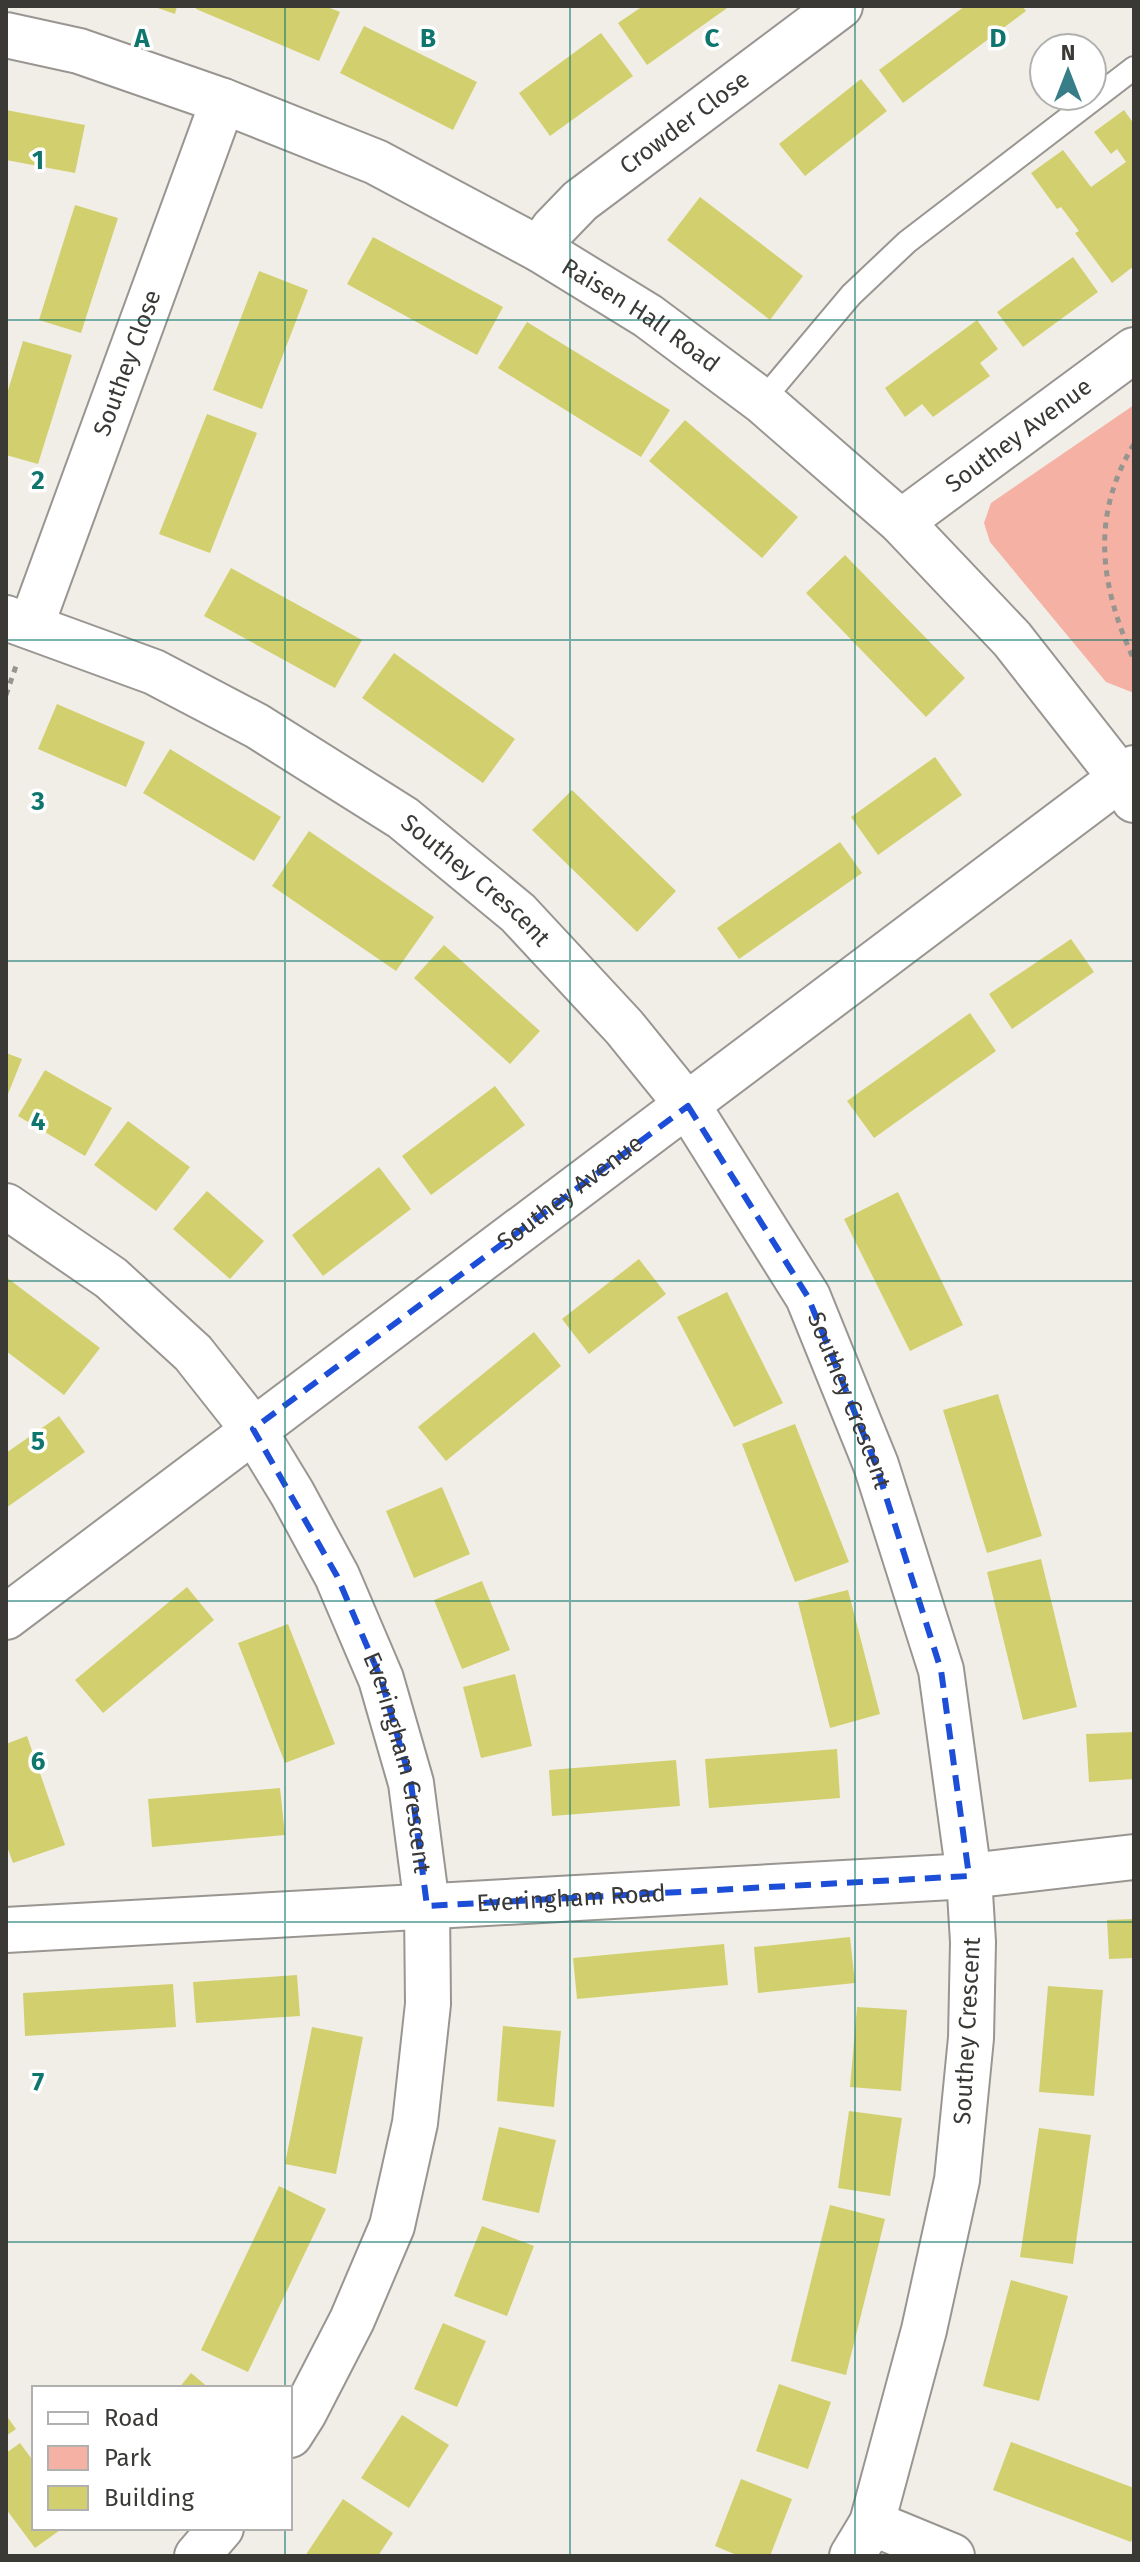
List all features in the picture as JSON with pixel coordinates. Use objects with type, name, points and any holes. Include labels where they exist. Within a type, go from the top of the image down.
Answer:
[{"type":"street","name":"Crowder Close","points":[[539,249],[580,201],[840,6]]},
{"type":"street","name":"Raisen Hall Road","points":[[6,35],[79,51],[223,101],[376,162],[539,249],[648,316],[762,401],[901,522],[1012,639],[1130,782]]},
{"type":"street","name":"Southey Close","points":[[19,622],[223,101]]},
{"type":"street","name":"Southey Avenue","points":[[901,522],[1134,350]]},
{"type":"street","name":"Southey Crescent","points":[[19,622],[154,672],[257,726],[403,818],[518,913],[624,1027],[688,1106],[808,1297],[876,1465],[941,1670],[969,1876],[973,1942],[971,2038],[957,2180],[924,2330],[862,2539]]},
{"type":"street","name":"Southey Avenue","points":[[6,1617],[253,1429],[1130,782]]},
{"type":"street","name":"Everingham Crescent","points":[[6,1206],[111,1278],[193,1353],[253,1429],[337,1576],[381,1679],[411,1783],[427,1906],[428,2004],[415,2123],[392,2226],[352,2320],[292,2432]]},
{"type":"street","name":"Everingham Road","points":[[6,1930],[969,1876],[1134,1857]]},
{"type":"street","points":[[197,2556],[219,2530]]},
{"type":"street","points":[[862,2539],[952,2556]]},
{"type":"lane","points":[[762,401],[851,295],[907,242],[1134,68]]},
{"type":"path","points":[[1134,444],[1108,499],[1104,546],[1108,593],[1134,660]]},
{"type":"highlighted area","points":[[688,1106],[808,1297],[876,1465],[941,1670],[969,1876],[427,1906],[411,1783],[381,1679],[337,1576],[253,1429]]},
{"type":"green space","points":[[1134,405],[1134,693],[1106,682],[990,542],[984,523],[991,503]]},
{"type":"building","points":[[152,6],[177,6],[175,14]]},
{"type":"building","points":[[197,6],[325,6],[340,12],[319,61],[196,9]]},
{"type":"building","points":[[643,6],[730,6],[647,65],[618,23]]},
{"type":"building","points":[[965,6],[1022,6],[1026,11],[903,103],[879,70]]},
{"type":"building","points":[[364,26],[477,82],[453,130],[340,73]]},
{"type":"building","points":[[601,33],[633,76],[550,136],[519,93]]},
{"type":"building","points":[[861,79],[887,111],[805,176],[779,144]]},
{"type":"building","points":[[6,110],[85,125],[75,173],[6,160]]},
{"type":"building","points":[[1124,110],[1134,124],[1134,266],[1112,283],[1075,233],[1079,231],[1061,207],[1057,209],[1031,173],[1063,150],[1091,187],[1126,162],[1117,149],[1111,154],[1094,132]]},
{"type":"building","points":[[700,197],[803,276],[770,320],[667,240]]},
{"type":"building","points":[[75,205],[118,218],[81,333],[39,320]]},
{"type":"building","points":[[373,237],[503,307],[477,355],[347,284]]},
{"type":"building","points":[[1073,257],[1098,292],[1023,347],[997,312]]},
{"type":"building","points":[[259,271],[308,290],[262,409],[213,390]]},
{"type":"building","points":[[977,320],[998,349],[980,363],[990,376],[933,417],[922,404],[905,417],[885,388]]},
{"type":"building","points":[[527,322],[670,410],[641,457],[498,368]]},
{"type":"building","points":[[23,341],[72,355],[38,464],[6,455],[6,397]]},
{"type":"building","points":[[207,414],[257,433],[210,553],[159,534]]},
{"type":"building","points":[[685,420],[798,517],[762,558],[649,461]]},
{"type":"building","points":[[845,555],[965,678],[926,717],[806,593]]},
{"type":"building","points":[[231,568],[362,640],[335,688],[204,616]]},
{"type":"building","points":[[394,653],[515,739],[483,783],[362,698]]},
{"type":"building","points":[[57,704],[145,742],[126,787],[38,749]]},
{"type":"building","points":[[170,749],[281,817],[254,861],[143,793]]},
{"type":"building","points":[[935,757],[962,795],[878,855],[851,817]]},
{"type":"building","points":[[572,790],[676,891],[637,932],[532,830]]},
{"type":"building","points":[[309,831],[434,917],[396,971],[272,886]]},
{"type":"building","points":[[840,842],[862,873],[739,959],[717,928]]},
{"type":"building","points":[[1071,939],[1094,972],[1012,1029],[989,994]]},
{"type":"building","points":[[444,945],[540,1031],[510,1064],[414,978]]},
{"type":"building","points":[[970,1013],[996,1051],[874,1138],[847,1101]]},
{"type":"building","points":[[6,1053],[22,1059],[6,1099]]},
{"type":"building","points":[[45,1070],[112,1108],[85,1156],[18,1116]]},
{"type":"building","points":[[495,1086],[525,1125],[431,1195],[402,1156]]},
{"type":"building","points":[[128,1121],[190,1167],[156,1211],[94,1165]]},
{"type":"building","points":[[379,1167],[411,1209],[323,1276],[292,1235]]},
{"type":"building","points":[[207,1191],[264,1241],[230,1279],[173,1229]]},
{"type":"building","points":[[898,1192],[963,1325],[910,1351],[844,1219]]},
{"type":"building","points":[[639,1259],[666,1294],[589,1354],[562,1319]]},
{"type":"building","points":[[6,1277],[100,1348],[64,1395],[6,1351]]},
{"type":"building","points":[[727,1292],[783,1403],[734,1427],[677,1317]]},
{"type":"building","points":[[534,1332],[561,1366],[446,1461],[418,1427]]},
{"type":"building","points":[[998,1394],[1042,1536],[987,1553],[943,1410]]},
{"type":"building","points":[[59,1416],[85,1452],[6,1508],[6,1453]]},
{"type":"building","points":[[795,1424],[849,1562],[795,1582],[742,1444]]},
{"type":"building","points":[[442,1487],[470,1554],[414,1578],[386,1511]]},
{"type":"building","points":[[1041,1559],[1077,1707],[1023,1720],[987,1572]]},
{"type":"building","points":[[482,1581],[510,1650],[462,1669],[434,1600]]},
{"type":"building","points":[[187,1587],[214,1620],[103,1713],[75,1680]]},
{"type":"building","points":[[848,1590],[880,1714],[830,1728],[798,1602]]},
{"type":"building","points":[[288,1624],[335,1744],[285,1763],[238,1643]]},
{"type":"building","points":[[515,1674],[532,1746],[481,1758],[463,1687]]},
{"type":"building","points":[[1134,1732],[1134,1779],[1089,1782],[1086,1734]]},
{"type":"building","points":[[27,1736],[65,1845],[13,1863],[6,1844],[6,1744]]},
{"type":"building","points":[[837,1749],[840,1798],[709,1808],[705,1759]]},
{"type":"building","points":[[676,1760],[680,1806],[552,1816],[549,1770]]},
{"type":"building","points":[[280,1788],[285,1835],[152,1847],[148,1799]]},
{"type":"building","points":[[1134,1919],[1134,1958],[1109,1959],[1107,1920]]},
{"type":"building","points":[[850,1937],[855,1983],[758,1993],[754,1947]]},
{"type":"building","points":[[724,1944],[728,1985],[577,1999],[573,1958]]},
{"type":"building","points":[[297,1975],[300,2016],[196,2023],[193,1982]]},
{"type":"building","points":[[173,1984],[176,2027],[25,2036],[23,1993]]},
{"type":"building","points":[[1048,1986],[1103,1990],[1094,2096],[1039,2092]]},
{"type":"building","points":[[857,2007],[907,2010],[901,2091],[850,2087]]},
{"type":"building","points":[[503,2026],[561,2031],[554,2107],[497,2101]]},
{"type":"building","points":[[312,2027],[363,2037],[336,2174],[285,2164]]},
{"type":"building","points":[[849,2111],[902,2118],[890,2196],[838,2188]]},
{"type":"building","points":[[499,2127],[556,2140],[539,2213],[482,2200]]},
{"type":"building","points":[[1039,2128],[1091,2135],[1073,2264],[1020,2257]]},
{"type":"building","points":[[279,2186],[326,2209],[248,2372],[201,2350]]},
{"type":"building","points":[[830,2205],[885,2219],[846,2375],[791,2361]]},
{"type":"building","points":[[482,2226],[534,2246],[507,2316],[454,2296]]},
{"type":"building","points":[[1011,2280],[1068,2296],[1039,2401],[983,2386]]},
{"type":"building","points":[[443,2323],[486,2341],[457,2407],[414,2389]]},
{"type":"building","points":[[191,2373],[207,2386],[181,2386]]},
{"type":"building","points":[[779,2384],[831,2402],[808,2469],[756,2451]]},
{"type":"building","points":[[6,2415],[16,2429],[6,2436]]},
{"type":"building","points":[[402,2415],[449,2445],[409,2508],[361,2478]]},
{"type":"building","points":[[1011,2442],[1134,2488],[1134,2534],[1131,2542],[993,2490]]},
{"type":"building","points":[[20,2443],[32,2459],[32,2530],[60,2530],[35,2548],[6,2509],[6,2453]]},
{"type":"building","points":[[741,2479],[792,2499],[770,2556],[739,2556],[715,2546]]},
{"type":"building","points":[[343,2499],[393,2533],[378,2556],[305,2556]]}]
